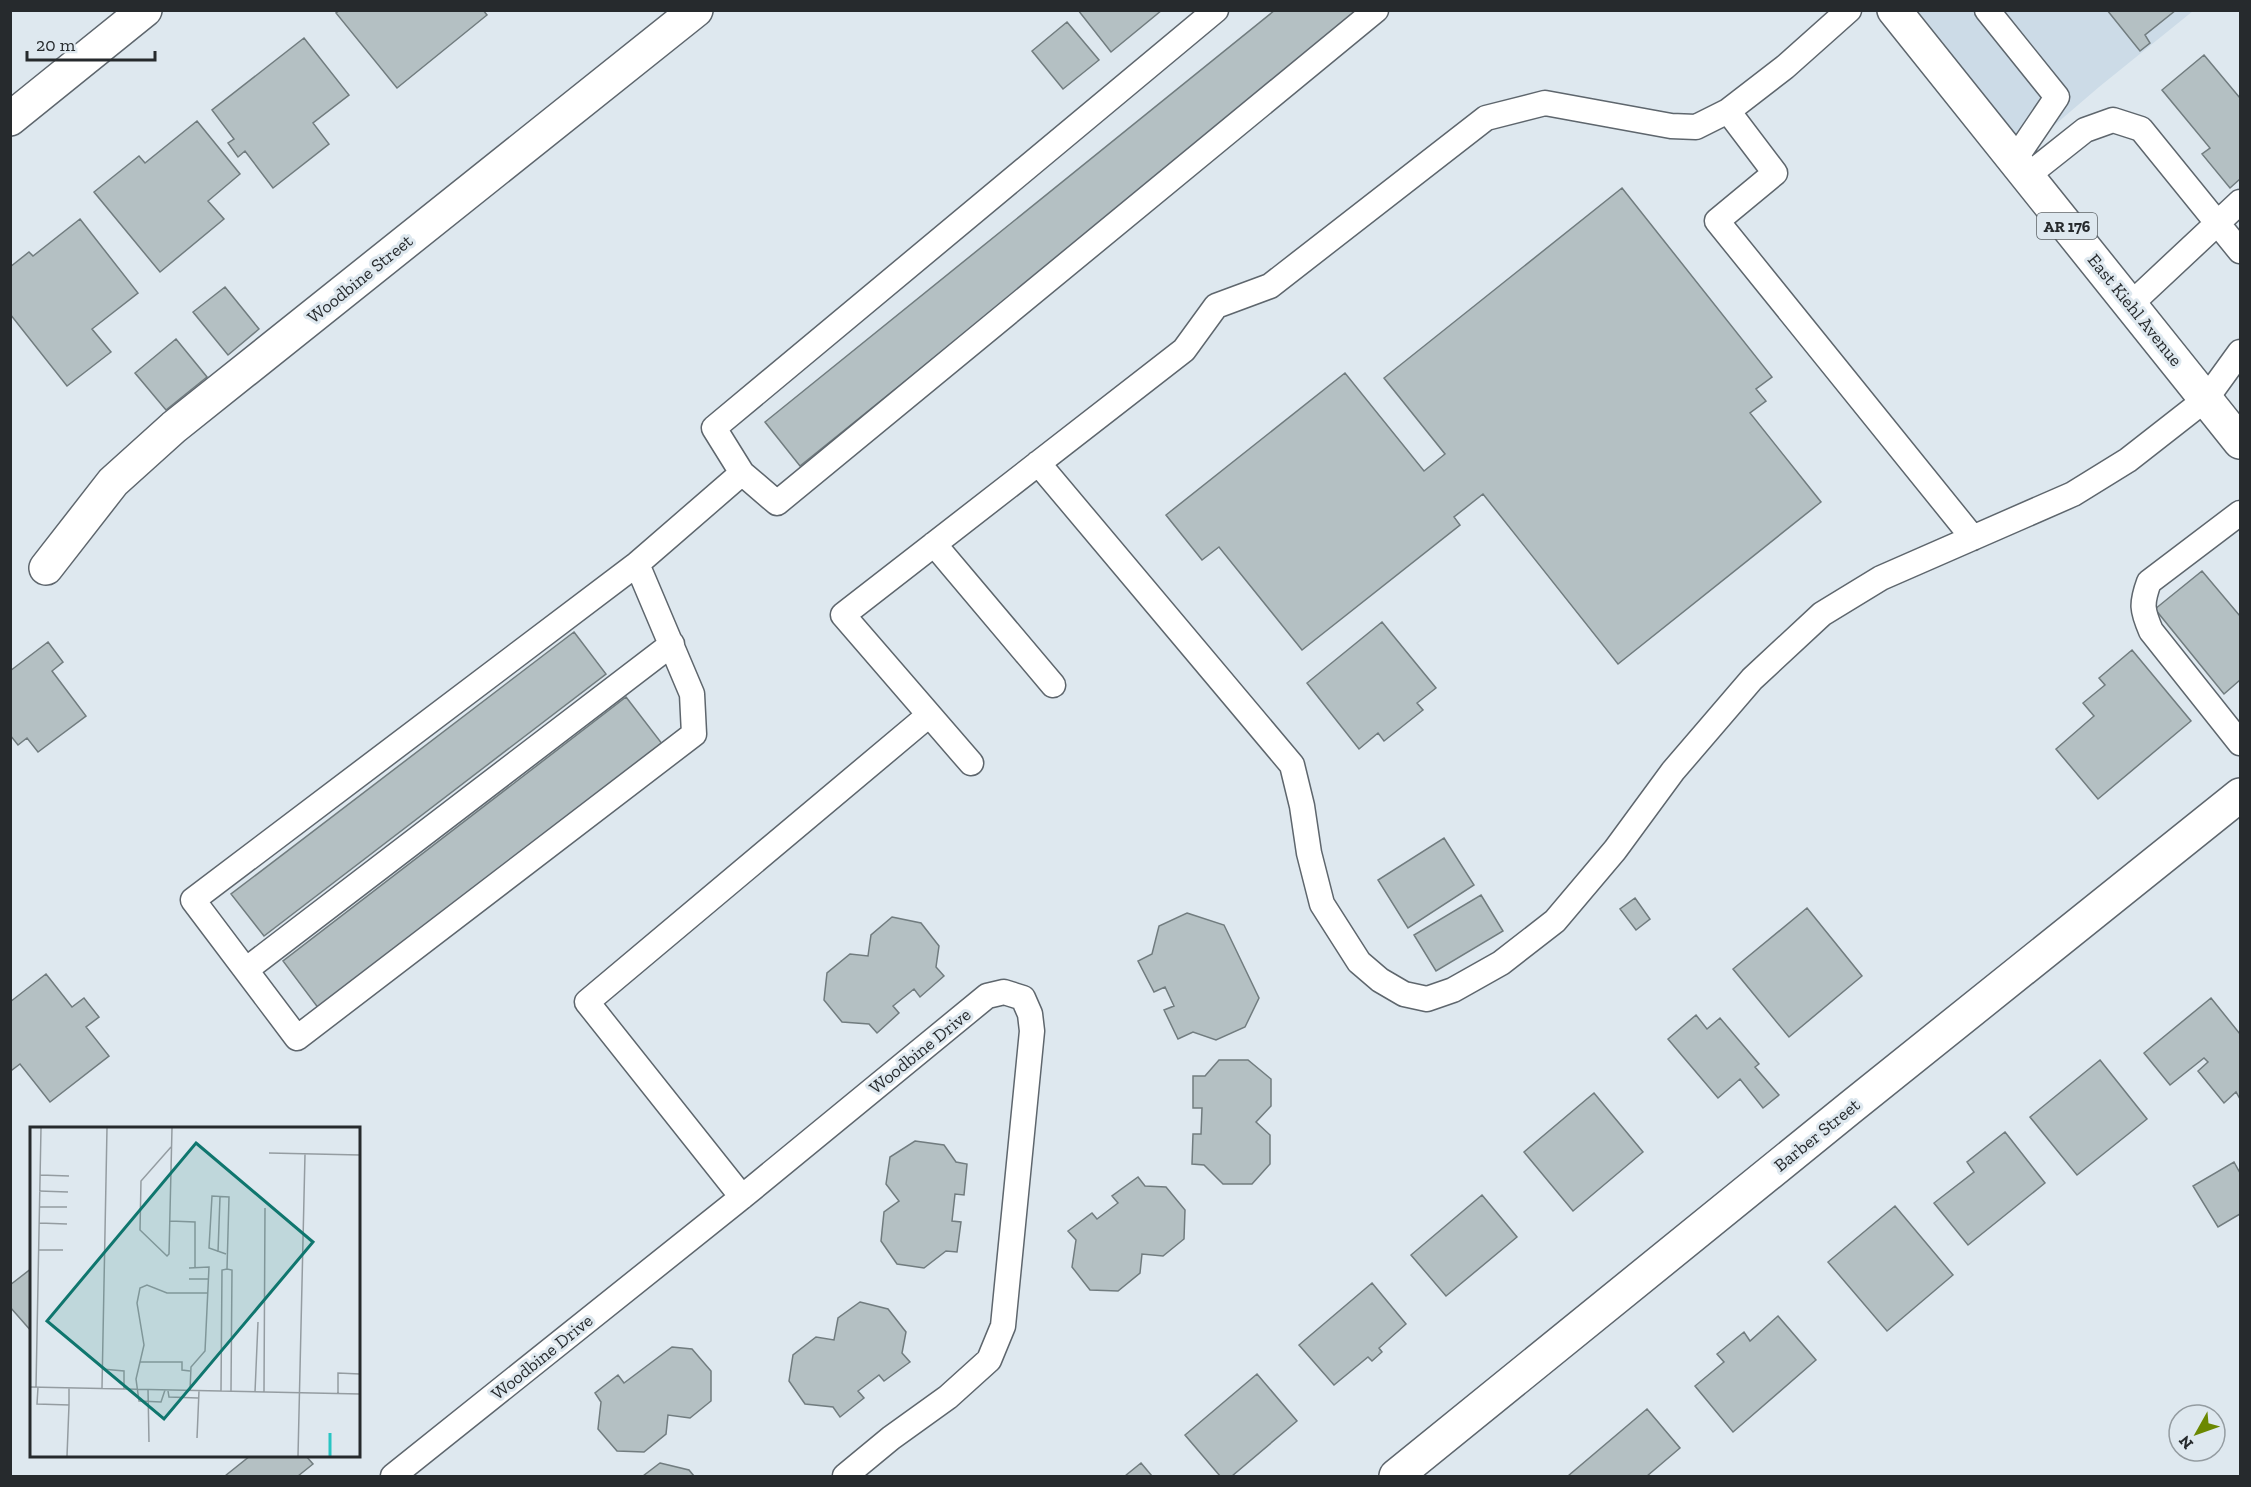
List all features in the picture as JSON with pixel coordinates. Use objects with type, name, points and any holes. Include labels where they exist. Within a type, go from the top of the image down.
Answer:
[{"type":"street","points":[[10,119],[145,10]]},
{"type":"street","name":"Woodbine Street","points":[[46,568],[113,482],[174,428],[696,10]]},
{"type":"street","name":"East Kiehl Avenue","points":[[1894,10],[2241,442]]},
{"type":"street","name":"Barber Street","points":[[1396,1476],[2241,795]]},
{"type":"lane","points":[[1216,10],[714,428],[742,473],[777,503],[1376,10]]},
{"type":"lane","points":[[971,763],[843,615],[1184,350],[1216,306],[1270,286],[1486,118],[1545,103],[1671,126],[1696,127],[1728,111],[1785,68],[1849,10]]},
{"type":"lane","points":[[1987,10],[2057,97],[2021,167]]},
{"type":"lane","points":[[1728,111],[1775,173],[1717,220],[1973,538]]},
{"type":"lane","points":[[2021,167],[2085,130],[2113,120],[2141,129],[2241,251]]},
{"type":"lane","points":[[2131,304],[2241,202]]},
{"type":"lane","points":[[1038,463],[1292,765],[1302,806],[1309,853],[1322,903],[1359,962],[1380,980],[1404,994],[1427,999],[1453,990],[1501,963],[1555,921],[1615,850],[1673,771],[1752,680],[1822,614],[1881,578],[2073,494],[2128,459],[2206,399],[2241,352]]},
{"type":"lane","points":[[637,564],[692,694],[694,734],[297,1038],[194,900],[637,564],[742,473]]},
{"type":"lane","points":[[2241,513],[2149,582],[2143,600],[2143,611],[2151,631],[2241,743]]},
{"type":"lane","points":[[934,544],[1053,686]]},
{"type":"lane","points":[[247,969],[672,644]]},
{"type":"lane","points":[[742,1197],[587,1002],[929,715]]},
{"type":"lane","name":"Woodbine Drive","points":[[393,1476],[742,1197],[987,996],[1004,992],[1023,998],[1030,1014],[1032,1031],[1003,1326],[989,1360],[948,1397],[891,1438],[845,1476]]},
{"type":"shaded area","points":[[1895,11],[2193,11],[2015,159]]},
{"type":"building","points":[[340,10],[483,10],[487,15],[397,88],[336,13]]},
{"type":"building","points":[[1078,10],[1162,10],[1111,52]]},
{"type":"building","points":[[1275,10],[1365,10],[800,466],[765,422]]},
{"type":"building","points":[[2107,10],[2176,10],[2145,35],[2150,43],[2140,51]]},
{"type":"building","points":[[1067,22],[1099,60],[1063,89],[1032,51]]},
{"type":"building","points":[[304,38],[349,95],[313,123],[329,144],[273,188],[245,151],[238,157],[228,143],[234,139],[212,110]]},
{"type":"building","points":[[2204,55],[2240,98],[2240,179],[2230,188],[2202,154],[2210,148],[2162,90]]},
{"type":"building","points":[[197,121],[240,174],[208,201],[224,219],[160,272],[94,192],[139,156],[145,163]]},
{"type":"building","points":[[1622,188],[1772,377],[1756,389],[1766,401],[1750,413],[1821,502],[1618,664],[1483,494],[1454,517],[1460,525],[1302,650],[1219,547],[1202,560],[1166,515],[1345,373],[1424,471],[1445,454],[1384,378]]},
{"type":"building","points":[[80,219],[138,293],[92,329],[111,352],[67,386],[10,314],[10,267],[29,252],[33,256]]},
{"type":"building","points":[[225,287],[259,329],[228,355],[193,312]]},
{"type":"building","points":[[176,339],[207,377],[166,410],[135,373]]},
{"type":"building","points":[[2202,571],[2240,616],[2240,680],[2224,694],[2155,609]]},
{"type":"building","points":[[1382,622],[1436,688],[1417,703],[1423,710],[1384,741],[1378,733],[1359,749],[1307,683]]},
{"type":"building","points":[[574,632],[606,674],[264,936],[231,894]]},
{"type":"building","points":[[48,642],[63,662],[52,671],[86,716],[38,752],[27,738],[18,745],[10,735],[10,671]]},
{"type":"building","points":[[2132,650],[2191,721],[2098,799],[2056,749],[2094,716],[2083,703],[2105,685],[2099,678]]},
{"type":"building","points":[[626,697],[663,745],[319,1009],[283,961]]},
{"type":"building","points":[[1444,838],[1474,885],[1408,928],[1378,880]]},
{"type":"building","points":[[1481,895],[1503,931],[1436,971],[1414,935]]},
{"type":"building","points":[[1635,898],[1650,919],[1636,930],[1620,909]]},
{"type":"building","points":[[1807,908],[1862,976],[1789,1037],[1733,969]]},
{"type":"building","points":[[1187,913],[1224,925],[1259,998],[1245,1027],[1216,1040],[1193,1032],[1178,1039],[1164,1010],[1174,1006],[1165,987],[1154,992],[1138,961],[1152,954],[1159,926]]},
{"type":"building","points":[[892,917],[921,923],[939,946],[936,967],[944,976],[920,997],[914,989],[893,1006],[899,1013],[877,1033],[869,1024],[842,1022],[824,1000],[827,973],[850,954],[868,956],[871,935]]},
{"type":"building","points":[[46,974],[72,1007],[84,998],[99,1017],[86,1027],[109,1056],[50,1102],[20,1064],[12,1070],[10,1068],[10,1002]]},
{"type":"building","points":[[2211,998],[2240,1034],[2240,1099],[2236,1092],[2224,1103],[2198,1071],[2208,1062],[2204,1058],[2170,1085],[2144,1053]]},
{"type":"building","points":[[1696,1015],[1707,1029],[1720,1018],[1759,1064],[1755,1067],[1779,1095],[1763,1108],[1740,1079],[1718,1098],[1668,1039]]},
{"type":"building","points":[[1219,1060],[1248,1060],[1271,1079],[1271,1106],[1256,1122],[1270,1135],[1270,1164],[1252,1184],[1223,1184],[1204,1165],[1192,1164],[1193,1134],[1201,1134],[1202,1108],[1193,1108],[1193,1076],[1205,1076]]},
{"type":"building","points":[[2100,1060],[2147,1119],[2077,1175],[2030,1117]]},
{"type":"building","points":[[1594,1093],[1643,1152],[1573,1211],[1524,1152]]},
{"type":"building","points":[[2005,1132],[2045,1183],[1968,1245],[1934,1203],[1974,1172],[1967,1162]]},
{"type":"building","points":[[915,1141],[944,1145],[956,1162],[967,1164],[964,1195],[955,1194],[952,1221],[961,1222],[957,1252],[946,1251],[924,1268],[897,1264],[881,1241],[884,1212],[899,1201],[886,1184],[890,1157]]},
{"type":"building","points":[[2234,1162],[2240,1173],[2240,1214],[2218,1227],[2193,1186]]},
{"type":"building","points":[[1138,1177],[1145,1186],[1166,1187],[1185,1210],[1184,1239],[1163,1256],[1142,1254],[1140,1273],[1118,1291],[1090,1290],[1072,1267],[1076,1240],[1068,1231],[1092,1213],[1097,1219],[1118,1203],[1112,1196]]},
{"type":"building","points":[[1482,1195],[1517,1237],[1446,1296],[1411,1255]]},
{"type":"building","points":[[1895,1206],[1953,1275],[1887,1331],[1828,1262]]},
{"type":"building","points":[[30,1270],[30,1330],[10,1307],[10,1285]]},
{"type":"building","points":[[1372,1283],[1406,1324],[1379,1348],[1382,1352],[1372,1361],[1368,1357],[1334,1385],[1299,1345]]},
{"type":"building","points":[[860,1302],[888,1309],[906,1332],[902,1353],[910,1362],[884,1381],[879,1375],[858,1391],[864,1398],[840,1417],[833,1407],[805,1404],[789,1381],[793,1355],[816,1337],[834,1340],[838,1318]]},
{"type":"building","points":[[1778,1316],[1816,1360],[1733,1432],[1695,1386],[1724,1362],[1717,1354],[1744,1332],[1750,1341]]},
{"type":"building","points":[[672,1347],[692,1349],[711,1371],[711,1401],[690,1418],[668,1415],[666,1434],[644,1452],[617,1451],[598,1429],[601,1402],[595,1393],[618,1375],[624,1383]]},
{"type":"building","points":[[1257,1374],[1297,1421],[1232,1476],[1220,1476],[1185,1435]]},
{"type":"building","points":[[1647,1409],[1680,1448],[1647,1476],[1568,1476]]},
{"type":"building","points":[[249,1457],[307,1457],[313,1464],[298,1476],[225,1476]]},
{"type":"building","points":[[660,1463],[689,1470],[694,1476],[643,1476]]},
{"type":"building","points":[[1141,1463],[1152,1476],[1125,1476]]}]
